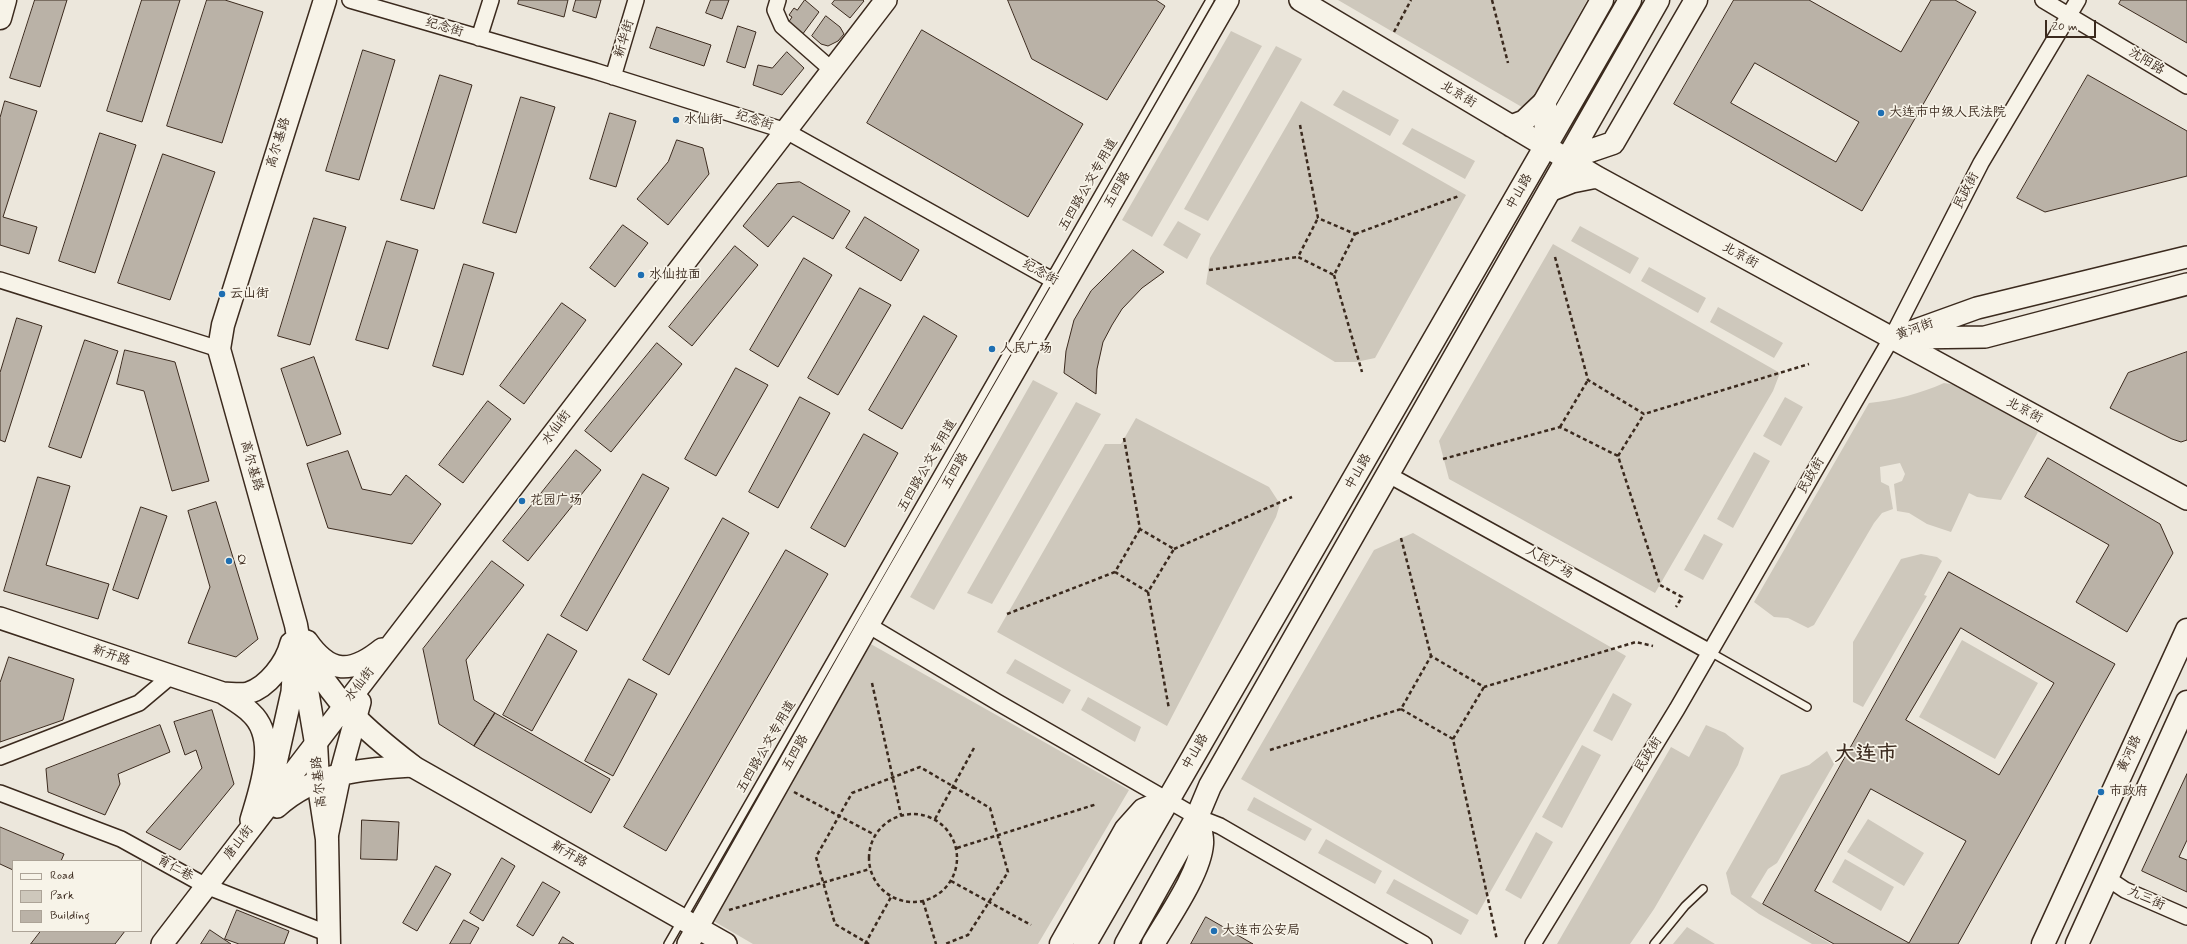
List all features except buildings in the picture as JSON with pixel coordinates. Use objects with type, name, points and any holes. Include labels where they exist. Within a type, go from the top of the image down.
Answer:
[{"type":"main road","points":[[0,18],[5,0]]},
{"type":"main road","name":"高尔基路","points":[[325,0],[225,317],[219,349],[296,625],[316,743],[318,780],[327,839],[329,939]]},
{"type":"main road","name":"水仙街","points":[[316,743],[350,713],[402,631],[886,0]]},
{"type":"main road","name":"五四路","points":[[689,930],[868,625],[1056,282],[1228,0]]},
{"type":"main road","name":"北京街","points":[[1300,0],[1597,177],[2187,499]]},
{"type":"main road","points":[[1511,126],[1524,121],[1545,101],[1602,0]]},
{"type":"main road","name":"中山路","points":[[1086,944],[1630,0]]},
{"type":"main road","name":"中山路","points":[[1126,944],[1197,816],[1210,786],[1658,0]]},
{"type":"main road","points":[[1566,159],[1613,143],[1696,0]]},
{"type":"main road","points":[[1545,101],[1546,147]]},
{"type":"main road","points":[[1549,191],[1572,182],[1597,177]]},
{"type":"main road","name":"黄河街","points":[[1891,338],[1976,308],[2187,257]]},
{"type":"main road","name":"黄河街","points":[[1891,338],[1985,337],[2187,284]]},
{"type":"main road","name":"新开路","points":[[0,618],[223,693]]},
{"type":"main road","points":[[296,625],[317,656],[329,664],[344,668],[364,662],[381,650],[402,631]]},
{"type":"main road","points":[[223,693],[248,693],[271,679],[288,655],[296,625]]},
{"type":"main road","points":[[296,625],[321,677],[350,713],[380,742],[412,766]]},
{"type":"main road","points":[[246,835],[273,780],[282,744],[292,692],[296,625]]},
{"type":"main road","name":"黄河路","points":[[2044,944],[2187,630]]},
{"type":"main road","points":[[223,693],[252,713],[265,740],[265,761],[261,786],[246,835]]},
{"type":"main road","points":[[2077,944],[2187,702]]},
{"type":"main road","points":[[327,839],[340,775],[350,713]]},
{"type":"main road","name":"唐山街","points":[[162,944],[316,743]]},
{"type":"main road","points":[[246,835],[296,791],[318,780],[373,768],[412,766]]},
{"type":"main road","points":[[327,839],[346,792],[361,778],[412,766]]},
{"type":"main road","name":"新开路","points":[[412,766],[689,930],[726,944]]},
{"type":"main road","points":[[1061,944],[1126,829],[1143,810],[1169,799]]},
{"type":"main road","points":[[1153,944],[1193,874],[1200,857],[1202,843],[1197,816]]},
{"type":"street","name":"纪念街","points":[[350,0],[613,77],[786,131],[1056,282]]},
{"type":"street","points":[[479,38],[491,0]]},
{"type":"street","name":"新华街","points":[[613,77],[636,0]]},
{"type":"street","points":[[778,0],[775,10],[782,26],[832,70]]},
{"type":"street","name":"沈阳路","points":[[2043,0],[2187,86]]},
{"type":"street","name":"民政街","points":[[1533,944],[1710,652],[1891,338],[1981,163],[2070,16],[2078,0]]},
{"type":"street","points":[[0,280],[219,349]]},
{"type":"street","name":"人民广场","points":[[1387,474],[1710,652]]},
{"type":"street","points":[[868,625],[997,702],[1197,816],[1220,826],[1424,944]]},
{"type":"street","points":[[0,757],[140,703],[171,676]]},
{"type":"street","name":"育仁巷","points":[[0,793],[121,839],[206,886],[329,939]]},
{"type":"street","name":"九三街","points":[[2107,878],[2125,890],[2187,917]]},
{"type":"lane","name":"五四路公交专用道","points":[[668,944],[689,930],[1056,282],[1210,0]]},
{"type":"lane","points":[[1710,652],[1807,707]]},
{"type":"lane","points":[[1654,944],[1685,906],[1703,889]]},
{"type":"path","points":[[1394,32],[1411,0]]},
{"type":"path","points":[[1492,0],[1508,63]]},
{"type":"path","points":[[1298,257],[1318,218],[1300,124]]},
{"type":"path","points":[[1362,372],[1334,275],[1355,234],[1459,196]]},
{"type":"path","points":[[1318,218],[1355,234]]},
{"type":"path","points":[[1209,270],[1298,257],[1334,275]]},
{"type":"path","points":[[1555,257],[1588,380],[1644,414]]},
{"type":"path","points":[[1618,456],[1644,414],[1809,364]]},
{"type":"path","points":[[1560,427],[1588,380]]},
{"type":"path","points":[[1444,459],[1560,427],[1618,456],[1660,585],[1682,597],[1676,607]]},
{"type":"path","points":[[1007,614],[1115,572],[1140,529],[1124,438]]},
{"type":"path","points":[[1169,709],[1148,592],[1174,549],[1292,497]]},
{"type":"path","points":[[1140,529],[1174,549]]},
{"type":"path","points":[[1270,750],[1401,709],[1431,656],[1401,538]]},
{"type":"path","points":[[1115,572],[1148,592]]},
{"type":"path","points":[[1497,940],[1453,739],[1484,688],[1636,642],[1653,646]]},
{"type":"path","points":[[1431,656],[1484,688]]},
{"type":"path","points":[[872,683],[901,815]]},
{"type":"path","points":[[1401,709],[1453,739]]},
{"type":"path","points":[[935,819],[974,748]]},
{"type":"path","points":[[891,896],[866,943],[835,924],[816,857],[852,793],[920,767],[990,808],[1008,872],[968,935],[945,944]]},
{"type":"path","points":[[790,790],[875,835]]},
{"type":"path","points":[[957,848],[1097,804]]},
{"type":"path","points":[[912,813],[935,819],[945,826],[952,836],[957,848],[958,860],[951,881],[944,890],[934,897],[922,902],[912,902],[891,896],[874,880],[870,869],[870,846],[875,835],[882,826],[901,815],[912,813]]},
{"type":"path","points":[[725,912],[870,869]]},
{"type":"path","points":[[951,881],[1031,925]]},
{"type":"path","points":[[922,902],[936,944]]},
{"type":"green space","points":[[1338,0],[1587,0],[1527,110]]},
{"type":"green space","points":[[1231,31],[1262,46],[1152,237],[1122,220]]},
{"type":"green space","points":[[1276,46],[1302,59],[1208,221],[1184,209]]},
{"type":"green space","points":[[1343,90],[1399,120],[1390,136],[1333,105]]},
{"type":"green space","points":[[1301,101],[1466,195],[1375,358],[1356,362],[1335,362],[1206,284],[1210,258]]},
{"type":"green space","points":[[1412,128],[1475,161],[1465,179],[1402,144]]},
{"type":"green space","points":[[1178,221],[1201,234],[1187,259],[1163,245]]},
{"type":"green space","points":[[1580,226],[1639,258],[1630,274],[1571,241]]},
{"type":"green space","points":[[1553,244],[1780,373],[1773,391],[1655,593],[1449,479],[1439,441]]},
{"type":"green space","points":[[1649,267],[1706,298],[1698,313],[1641,281]]},
{"type":"green space","points":[[1718,307],[1783,343],[1774,358],[1710,322]]},
{"type":"green space","points":[[1033,380],[1058,393],[934,610],[910,597]]},
{"type":"green space","points":[[1944,383],[1963,386],[2038,432],[2001,500],[1977,497],[1969,493],[1951,532],[1927,524],[1909,513],[1897,511],[1894,484],[1902,481],[1905,474],[1900,463],[1880,467],[1881,482],[1889,486],[1893,509],[1882,513],[1874,523],[1814,625],[1808,628],[1788,618],[1774,617],[1754,602],[1869,403],[1907,396]]},
{"type":"green space","points":[[1785,397],[1803,407],[1781,446],[1763,436]]},
{"type":"green space","points":[[1076,402],[1101,414],[992,604],[967,593]]},
{"type":"green space","points":[[1136,418],[1269,487],[1280,504],[1276,517],[1167,726],[997,632],[1105,444],[1121,444]]},
{"type":"green space","points":[[1754,452],[1770,461],[1733,528],[1717,519]]},
{"type":"green space","points":[[1413,533],[1626,656],[1477,915],[1241,779],[1374,550]]},
{"type":"green space","points":[[1704,534],[1723,544],[1703,580],[1684,570]]},
{"type":"green space","points":[[1921,554],[1937,557],[1942,561],[1924,595],[1927,596],[1863,707],[1853,702],[1853,642],[1901,559]]},
{"type":"green space","points":[[1962,640],[2038,683],[1995,759],[1919,717]]},
{"type":"green space","points":[[869,643],[1129,790],[1038,944],[753,944],[710,919]]},
{"type":"green space","points":[[1015,659],[1071,690],[1063,704],[1006,673]]},
{"type":"green space","points":[[1613,693],[1632,704],[1612,741],[1593,731]]},
{"type":"green space","points":[[1088,697],[1141,727],[1135,742],[1081,710]]},
{"type":"green space","points":[[1706,725],[1725,733],[1744,748],[1738,765],[1654,909],[1630,944],[1557,944],[1671,747],[1689,757]]},
{"type":"green space","points":[[1582,745],[1601,755],[1562,828],[1542,817]]},
{"type":"green space","points":[[1827,751],[1834,764],[1777,863],[1768,869],[1751,897],[1831,944],[1812,944],[1759,914],[1731,894],[1726,873],[1781,775],[1809,765]]},
{"type":"green space","points":[[1254,797],[1312,829],[1305,841],[1247,810]]},
{"type":"green space","points":[[1868,819],[1924,853],[1904,886],[1847,852]]},
{"type":"green space","points":[[1536,832],[1553,842],[1521,899],[1505,890]]},
{"type":"green space","points":[[1326,839],[1382,871],[1375,884],[1318,853]]},
{"type":"green space","points":[[1845,859],[1894,887],[1881,911],[1832,882]]},
{"type":"green space","points":[[1394,879],[1469,920],[1461,935],[1386,893]]},
{"type":"green space","points":[[1687,927],[1715,944],[1673,944]]},
{"type":"place","name":"大连市中级人民法院","points":[[1881,113]]},
{"type":"place","name":"水仙街","points":[[676,120]]},
{"type":"place","name":"水仙拉面","points":[[641,275]]},
{"type":"place","name":"云山街","points":[[222,294]]},
{"type":"place","name":"人民广场","points":[[992,349]]},
{"type":"place","name":"花园广场","points":[[522,501]]},
{"type":"place","name":"Q","points":[[229,561]]},
{"type":"place","name":"市政府","points":[[2101,792]]},
{"type":"place","name":"大连市公安局","points":[[1214,931]]},
{"type":"district","name":"大连市","points":[[1866,756]]}]
